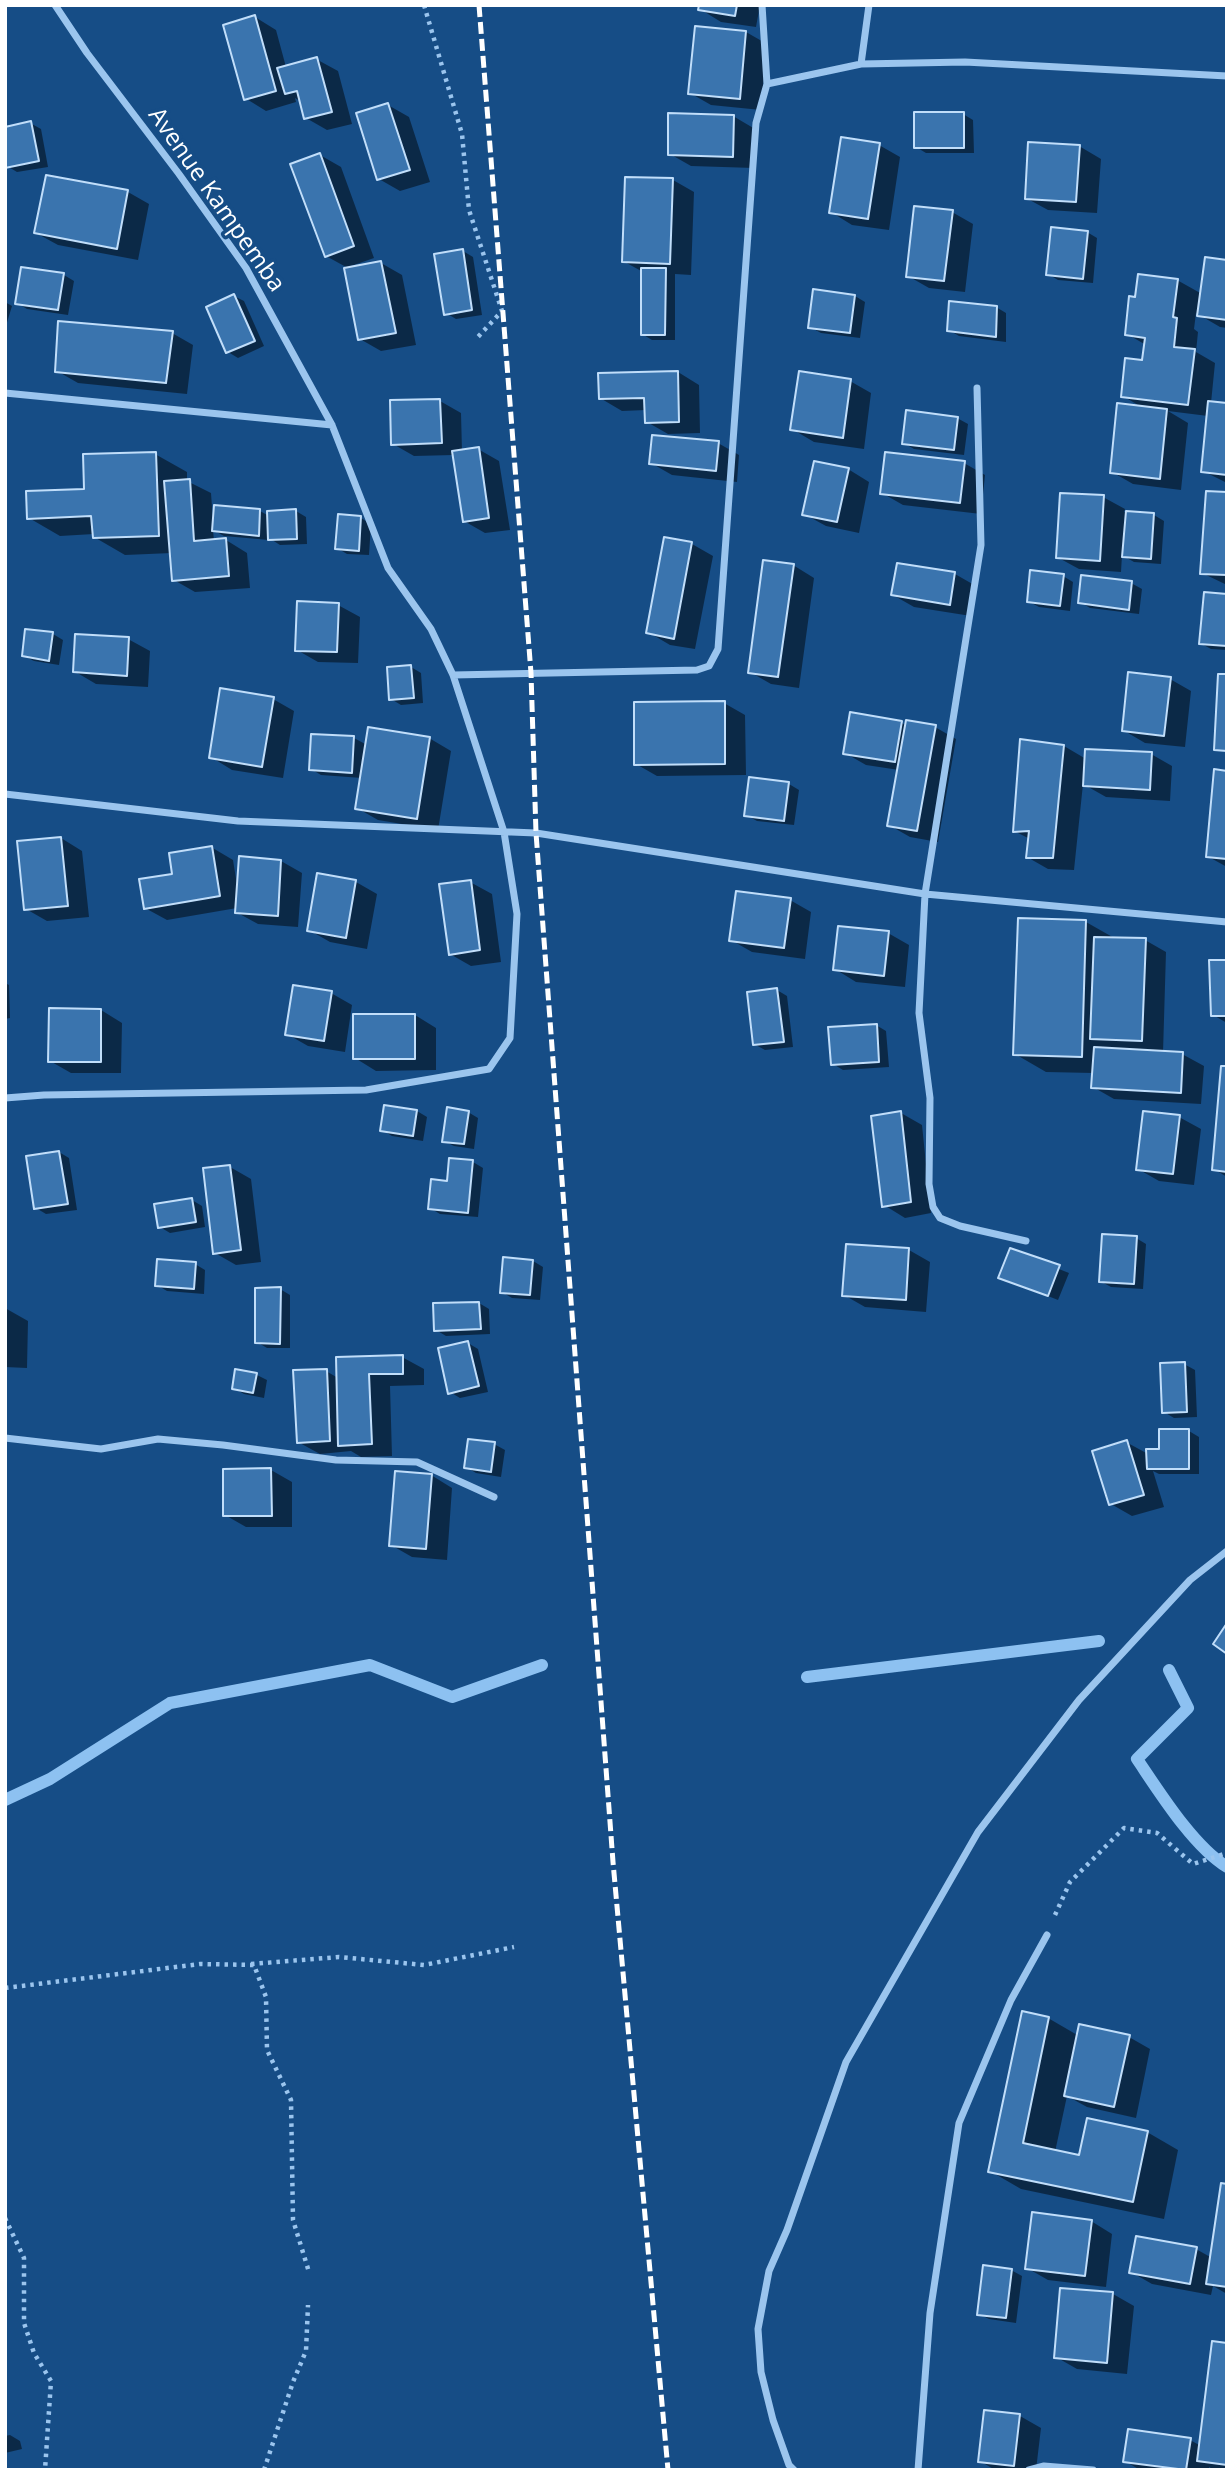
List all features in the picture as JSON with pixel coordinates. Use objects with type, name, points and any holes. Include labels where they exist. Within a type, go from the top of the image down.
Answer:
[{"type":"street","name":"Avenue Kampemba","points":[[5,1098],[44,1095],[366,1090],[489,1069],[510,1038],[517,914],[504,832],[453,675],[431,629],[388,568],[332,425],[246,268],[87,53],[55,5]]},
{"type":"street","points":[[453,675],[698,670],[709,666],[718,649],[756,124],[767,85],[762,5]]},
{"type":"street","points":[[861,64],[869,5]]},
{"type":"street","points":[[767,85],[861,64],[965,61],[1227,76]]},
{"type":"street","points":[[977,388],[981,545],[925,894],[919,1013],[930,1098],[929,1184],[933,1207],[940,1218],[960,1226],[1027,1241]]},
{"type":"street","points":[[5,393],[332,425]]},
{"type":"street","points":[[5,794],[238,821],[536,833],[925,894],[1227,922]]},
{"type":"street","points":[[5,1438],[101,1449],[158,1439],[336,1460],[417,1462],[494,1497]]},
{"type":"street","points":[[794,2470],[789,2465],[770,2408],[761,2372],[758,2329],[769,2271],[787,2230],[846,2062],[978,1832],[1079,1700],[1190,1580],[1227,1551]]},
{"type":"street","points":[[918,2470],[930,2313],[959,2123],[1011,2000],[1047,1936]]},
{"type":"street","points":[[1029,2470],[1044,2466],[1093,2470]]},
{"type":"path","points":[[424,5],[462,134],[469,210],[502,312],[477,338]]},
{"type":"path","points":[[1047,1936],[1070,1882],[1124,1828],[1157,1833],[1193,1864],[1227,1853]]},
{"type":"path","points":[[246,1965],[339,1957],[424,1965],[514,1947]]},
{"type":"path","points":[[5,1988],[200,1964],[254,1965],[266,1997],[268,2050],[291,2100],[293,2220],[309,2272]]},
{"type":"path","points":[[5,2218],[24,2258],[24,2323],[34,2353],[51,2381],[45,2470]]},
{"type":"path","points":[[264,2470],[306,2351],[308,2305]]},
{"type":"building","points":[[699,5],[737,5],[735,16],[698,10]]},
{"type":"building","points":[[255,15],[276,91],[244,100],[223,25]]},
{"type":"building","points":[[695,26],[746,31],[740,99],[688,94]]},
{"type":"building","points":[[317,57],[332,112],[304,119],[297,91],[285,94],[277,68]]},
{"type":"building","points":[[388,103],[410,170],[377,180],[356,113]]},
{"type":"building","points":[[914,112],[964,112],[964,148],[914,148]]},
{"type":"building","points":[[668,113],[734,115],[733,157],[668,155]]},
{"type":"building","points":[[31,121],[39,161],[5,168],[5,127]]},
{"type":"building","points":[[841,137],[880,143],[868,219],[829,213]]},
{"type":"building","points":[[1028,142],[1080,145],[1076,202],[1025,199]]},
{"type":"building","points":[[320,153],[354,246],[325,257],[290,164]]},
{"type":"building","points":[[46,175],[128,190],[117,249],[34,233]]},
{"type":"building","points":[[625,177],[673,178],[670,264],[622,262]]},
{"type":"building","points":[[914,206],[953,210],[944,281],[906,277]]},
{"type":"building","points":[[1051,227],[1088,231],[1083,279],[1046,275]]},
{"type":"building","points":[[463,249],[472,310],[444,315],[434,254]]},
{"type":"building","points":[[1205,257],[1227,260],[1227,320],[1197,316]]},
{"type":"building","points":[[381,261],[396,333],[358,340],[344,268]]},
{"type":"building","points":[[21,267],[64,273],[58,310],[15,304]]},
{"type":"building","points":[[641,268],[666,268],[665,335],[641,335]]},
{"type":"building","points":[[1138,274],[1178,279],[1173,317],[1177,318],[1174,347],[1195,349],[1188,405],[1121,397],[1125,358],[1142,360],[1145,338],[1125,335],[1129,296],[1135,297]]},
{"type":"building","points":[[813,289],[855,295],[850,333],[808,328]]},
{"type":"building","points":[[234,294],[255,341],[226,353],[206,307]]},
{"type":"building","points":[[949,301],[997,306],[996,337],[947,331]]},
{"type":"building","points":[[58,321],[173,331],[166,383],[55,372]]},
{"type":"building","points":[[678,371],[679,422],[645,423],[644,398],[599,399],[598,373]]},
{"type":"building","points":[[799,371],[851,379],[843,438],[790,430]]},
{"type":"building","points":[[440,399],[442,443],[391,445],[390,400]]},
{"type":"building","points":[[1208,401],[1227,403],[1227,475],[1201,472]]},
{"type":"building","points":[[1117,403],[1167,409],[1160,479],[1110,473]]},
{"type":"building","points":[[906,410],[958,417],[954,450],[902,444]]},
{"type":"building","points":[[652,435],[719,441],[716,471],[649,464]]},
{"type":"building","points":[[479,447],[489,518],[463,522],[452,451]]},
{"type":"building","points":[[156,452],[159,536],[93,538],[91,516],[27,519],[26,491],[84,489],[83,454]]},
{"type":"building","points":[[885,452],[965,461],[960,503],[880,494]]},
{"type":"building","points":[[814,461],[849,468],[837,522],[802,515]]},
{"type":"building","points":[[190,479],[194,541],[226,538],[229,576],[172,581],[164,481]]},
{"type":"building","points":[[1206,491],[1227,492],[1227,575],[1200,574]]},
{"type":"building","points":[[1060,493],[1104,495],[1100,561],[1056,558]]},
{"type":"building","points":[[214,505],[260,509],[259,536],[212,531]]},
{"type":"building","points":[[296,509],[297,539],[268,540],[267,511]]},
{"type":"building","points":[[1126,511],[1154,513],[1151,559],[1122,557]]},
{"type":"building","points":[[338,514],[361,516],[359,551],[335,549]]},
{"type":"building","points":[[664,537],[692,542],[674,639],[646,633]]},
{"type":"building","points":[[763,560],[794,564],[778,677],[748,673]]},
{"type":"building","points":[[897,563],[955,572],[950,605],[891,595]]},
{"type":"building","points":[[1030,570],[1064,574],[1060,606],[1027,602]]},
{"type":"building","points":[[1081,575],[1132,581],[1129,610],[1078,603]]},
{"type":"building","points":[[1204,592],[1227,594],[1227,646],[1199,644]]},
{"type":"building","points":[[297,601],[339,603],[337,652],[295,651]]},
{"type":"building","points":[[25,629],[53,632],[49,661],[22,656]]},
{"type":"building","points":[[75,634],[129,637],[127,676],[73,672]]},
{"type":"building","points":[[411,665],[414,698],[389,700],[387,667]]},
{"type":"building","points":[[1128,672],[1171,677],[1164,736],[1122,731]]},
{"type":"building","points":[[1218,674],[1227,674],[1227,751],[1214,750]]},
{"type":"building","points":[[220,688],[274,697],[262,767],[209,758]]},
{"type":"building","points":[[725,701],[725,764],[634,765],[634,702]]},
{"type":"building","points":[[850,712],[902,721],[895,762],[843,754]]},
{"type":"building","points":[[906,720],[936,725],[917,831],[887,826]]},
{"type":"building","points":[[368,727],[430,737],[417,819],[355,809]]},
{"type":"building","points":[[311,734],[354,736],[352,773],[309,770]]},
{"type":"building","points":[[1020,739],[1064,745],[1053,858],[1026,858],[1029,831],[1013,832]]},
{"type":"building","points":[[1085,749],[1152,752],[1150,790],[1083,786]]},
{"type":"building","points":[[1214,769],[1227,771],[1227,859],[1206,857]]},
{"type":"building","points":[[749,777],[789,782],[784,821],[744,816]]},
{"type":"building","points":[[61,837],[68,906],[24,910],[17,841]]},
{"type":"building","points":[[212,846],[220,896],[144,909],[139,879],[172,874],[169,853]]},
{"type":"building","points":[[239,856],[281,860],[278,916],[235,913]]},
{"type":"building","points":[[317,873],[356,880],[346,938],[307,931]]},
{"type":"building","points":[[471,880],[480,950],[449,955],[439,884]]},
{"type":"building","points":[[736,891],[791,898],[784,948],[729,941]]},
{"type":"building","points":[[1018,918],[1086,920],[1082,1057],[1013,1055]]},
{"type":"building","points":[[838,926],[889,931],[884,976],[833,970]]},
{"type":"building","points":[[1094,937],[1146,938],[1142,1041],[1090,1039]]},
{"type":"building","points":[[1209,960],[1227,960],[1227,1016],[1211,1016]]},
{"type":"building","points":[[293,985],[332,991],[324,1041],[285,1035]]},
{"type":"building","points":[[777,988],[784,1042],[753,1045],[747,992]]},
{"type":"building","points":[[49,1008],[101,1009],[101,1062],[48,1062]]},
{"type":"building","points":[[353,1014],[415,1014],[415,1059],[353,1059]]},
{"type":"building","points":[[877,1024],[879,1062],[831,1065],[828,1027]]},
{"type":"building","points":[[1094,1047],[1183,1052],[1181,1093],[1091,1088]]},
{"type":"building","points":[[1221,1066],[1227,1066],[1227,1172],[1212,1170]]},
{"type":"building","points":[[384,1105],[417,1110],[413,1136],[380,1131]]},
{"type":"building","points":[[447,1107],[469,1111],[464,1144],[442,1142]]},
{"type":"building","points":[[901,1111],[911,1202],[882,1207],[871,1116]]},
{"type":"building","points":[[1143,1111],[1180,1115],[1173,1174],[1136,1170]]},
{"type":"building","points":[[59,1151],[68,1204],[34,1209],[26,1156]]},
{"type":"building","points":[[449,1158],[473,1160],[468,1213],[428,1209],[431,1179],[447,1181]]},
{"type":"building","points":[[230,1165],[241,1250],[213,1254],[203,1168]]},
{"type":"building","points":[[192,1198],[196,1222],[158,1228],[154,1204]]},
{"type":"building","points":[[1102,1234],[1137,1236],[1134,1284],[1099,1282]]},
{"type":"building","points":[[846,1244],[909,1248],[906,1300],[842,1296]]},
{"type":"building","points":[[1010,1248],[1060,1265],[1048,1296],[998,1278]]},
{"type":"building","points":[[503,1257],[533,1260],[530,1295],[500,1293]]},
{"type":"building","points":[[157,1259],[196,1262],[194,1289],[155,1286]]},
{"type":"building","points":[[281,1287],[280,1344],[255,1343],[255,1288]]},
{"type":"building","points":[[479,1302],[481,1329],[434,1331],[433,1303]]},
{"type":"building","points":[[468,1341],[479,1386],[448,1394],[438,1348]]},
{"type":"building","points":[[403,1355],[403,1374],[369,1374],[372,1444],[338,1446],[336,1357]]},
{"type":"building","points":[[1185,1362],[1187,1412],[1162,1413],[1160,1363]]},
{"type":"building","points":[[235,1369],[257,1373],[253,1393],[232,1389]]},
{"type":"building","points":[[327,1369],[330,1441],[297,1443],[293,1370]]},
{"type":"building","points":[[1159,1429],[1189,1429],[1189,1469],[1147,1469],[1146,1449],[1159,1449]]},
{"type":"building","points":[[468,1439],[495,1442],[491,1472],[464,1468]]},
{"type":"building","points":[[1127,1440],[1144,1495],[1109,1505],[1092,1451]]},
{"type":"building","points":[[271,1468],[272,1516],[223,1516],[223,1469]]},
{"type":"building","points":[[395,1471],[432,1474],[426,1549],[389,1546]]},
{"type":"building","points":[[1227,1623],[1227,1654],[1213,1644]]},
{"type":"building","points":[[1022,2011],[1049,2017],[1023,2143],[1079,2155],[1087,2118],[1148,2131],[1133,2202],[988,2172]]},
{"type":"building","points":[[1079,2024],[1130,2035],[1114,2107],[1064,2096]]},
{"type":"building","points":[[1221,2183],[1227,2184],[1227,2287],[1206,2284]]},
{"type":"building","points":[[1032,2212],[1092,2220],[1085,2276],[1025,2269]]},
{"type":"building","points":[[1136,2236],[1197,2247],[1190,2284],[1129,2273]]},
{"type":"building","points":[[983,2265],[1012,2269],[1006,2318],[977,2315]]},
{"type":"building","points":[[1060,2288],[1113,2292],[1107,2363],[1054,2358]]},
{"type":"building","points":[[1212,2341],[1227,2343],[1227,2465],[1197,2461]]},
{"type":"building","points":[[984,2410],[1020,2414],[1014,2466],[978,2462]]},
{"type":"building","points":[[1128,2429],[1191,2438],[1186,2470],[1123,2462]]},
{"type":"waterway","points":[[807,1677],[1099,1641]]},
{"type":"waterway","points":[[5,1800],[50,1779],[170,1703],[370,1665],[452,1697],[542,1665]]},
{"type":"waterway","points":[[1169,1670],[1188,1708],[1137,1759],[1190,1833],[1214,1858],[1227,1867]]},
{"type":"railway","points":[[479,5],[531,673],[536,833],[613,1862],[668,2470]]}]
